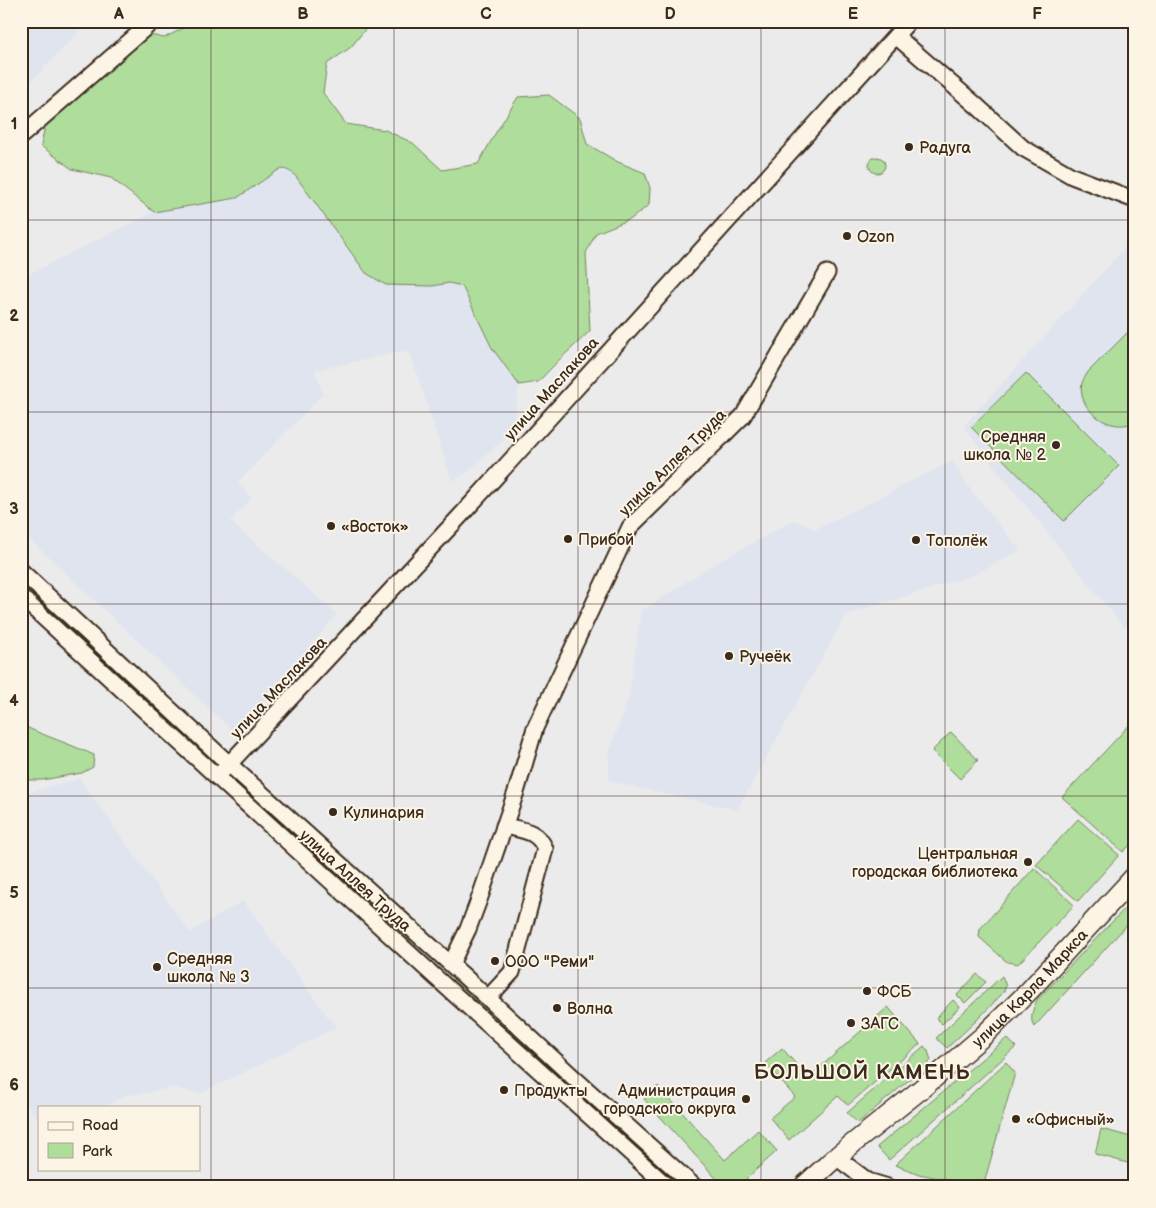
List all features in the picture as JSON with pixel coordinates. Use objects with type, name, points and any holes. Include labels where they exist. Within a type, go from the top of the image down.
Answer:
[{"type":"main road","name":"улица Карла Маркса","points":[[803,1187],[836,1157],[920,1090],[982,1037],[1029,991],[1135,876]]},
{"type":"street","points":[[21,136],[153,21]]},
{"type":"street","name":"улица Маслакова","points":[[217,777],[456,520],[909,21]]},
{"type":"street","points":[[896,36],[1023,148],[1072,176],[1135,200]]},
{"type":"street","name":"улица Аллея Труда","points":[[451,964],[468,929],[480,896],[517,789],[535,728],[630,527],[743,416],[827,273]]},
{"type":"street","name":"улица Аллея Труда","points":[[21,571],[229,764],[694,1187]]},
{"type":"street","name":"улица Аллея Труда","points":[[21,597],[432,974],[668,1187]]},
{"type":"street","points":[[488,998],[512,972],[545,849],[542,842],[536,836],[504,826]]},
{"type":"street","points":[[470,884],[480,896]]},
{"type":"street","points":[[836,1157],[868,1181],[888,1187]]},
{"type":"shaded area","points":[[21,21],[89,21],[21,92]]},
{"type":"shaded area","points":[[280,169],[287,169],[292,172],[432,286],[449,283],[462,286],[492,348],[519,385],[513,431],[463,475],[452,481],[409,350],[315,370],[323,394],[237,483],[252,498],[230,521],[337,614],[236,734],[21,531],[21,268],[29,274],[154,212],[237,198]]},
{"type":"shaded area","name":"Средняя школа № 2","points":[[1130,242],[1135,243],[1135,624],[1125,627],[992,464],[964,426]]},
{"type":"shaded area","name":"Ручеёк","points":[[952,461],[970,489],[1020,550],[974,575],[846,615],[737,810],[609,781],[609,753],[629,697],[641,611],[716,563],[794,520],[816,529]]},
{"type":"shaded area","name":"Средняя школа № 3","points":[[79,778],[190,932],[243,901],[337,1027],[199,1094],[172,1087],[142,1094],[125,1095],[107,1106],[38,1106],[38,1119],[21,1099],[21,828],[28,793]]},
{"type":"green space","points":[[197,21],[372,21],[351,47],[327,64],[323,93],[346,124],[385,130],[413,143],[442,170],[478,164],[518,97],[549,95],[580,118],[587,144],[618,162],[645,173],[650,188],[649,205],[631,219],[596,233],[586,253],[590,331],[538,382],[519,385],[492,348],[462,286],[449,283],[432,286],[386,285],[366,273],[290,171],[280,169],[237,198],[154,212],[111,178],[72,169],[41,146],[45,125],[141,33],[164,38]]},
{"type":"green space","points":[[874,157],[880,157],[885,162],[883,171],[874,173],[869,168],[869,162]]},
{"type":"green space","points":[[1135,325],[1135,422],[1126,425],[1116,425],[1097,417],[1090,410],[1084,402],[1082,383],[1088,372]]},
{"type":"green space","points":[[1026,373],[1119,466],[1064,521],[971,427]]},
{"type":"green space","points":[[21,582],[207,753],[205,755],[21,586]]},
{"type":"green space","points":[[1135,719],[1135,840],[1123,852],[1062,797]]},
{"type":"green space","points":[[21,725],[94,755],[93,767],[82,773],[42,780],[21,780]]},
{"type":"green space","points":[[951,732],[978,760],[960,779],[932,751]]},
{"type":"green space","points":[[243,786],[411,939],[408,942],[240,789]]},
{"type":"green space","points":[[1078,819],[1119,855],[1078,901],[1036,865]]},
{"type":"green space","points":[[1034,868],[1074,905],[1018,964],[1007,962],[979,937],[980,929]]},
{"type":"green space","points":[[1135,898],[1135,916],[1034,1027],[1032,1017],[1037,1000]]},
{"type":"green space","points":[[977,974],[986,982],[965,1003],[957,995]]},
{"type":"green space","points":[[1002,976],[1006,986],[1003,993],[947,1048],[936,1038]]},
{"type":"green space","points":[[454,979],[674,1178],[672,1180],[452,981]]},
{"type":"green space","points":[[953,1000],[960,1007],[942,1024],[936,1018]]},
{"type":"green space","points":[[888,1007],[920,1044],[848,1105],[838,1096],[789,1140],[770,1118],[795,1097],[765,1063],[782,1048],[808,1078]]},
{"type":"green space","points":[[1007,1038],[1016,1047],[889,1160],[877,1147]]},
{"type":"green space","points":[[924,1046],[931,1060],[928,1064],[858,1123],[847,1113]]},
{"type":"green space","points":[[1006,1062],[1015,1073],[983,1187],[919,1174],[895,1165]]},
{"type":"green space","points":[[658,1086],[725,1160],[758,1130],[777,1151],[737,1187],[724,1187],[644,1099]]},
{"type":"green space","points":[[1101,1129],[1135,1138],[1135,1165],[1095,1154]]},
{"type":"place","name":"Радуга","points":[[909,147]]},
{"type":"place","name":"Ozon","points":[[847,236]]},
{"type":"place","name":"Средняя школа № 2","points":[[1056,445]]},
{"type":"place","name":"«Восток»","points":[[331,526]]},
{"type":"place","name":"Прибой","points":[[568,539]]},
{"type":"place","name":"Тополёк","points":[[916,540]]},
{"type":"place","name":"Ручеёк","points":[[729,656]]},
{"type":"place","name":"Кулинария","points":[[333,812]]},
{"type":"place","name":"Центральная городская библиотека","points":[[1028,862]]},
{"type":"place","name":"ООО \"Реми\"","points":[[495,961]]},
{"type":"place","name":"Средняя школа № 3","points":[[157,967]]},
{"type":"place","name":"ФСБ","points":[[867,991]]},
{"type":"place","name":"Волна","points":[[557,1008]]},
{"type":"place","name":"ЗАГС","points":[[851,1023]]},
{"type":"place","name":"Продукты","points":[[504,1090]]},
{"type":"place","name":"Администрация городского округа","points":[[746,1099]]},
{"type":"place","name":"«Офисный»","points":[[1016,1119]]},
{"type":"district","name":"БОЛЬШОЙ КАМЕНЬ","points":[[862,1072]]}]
